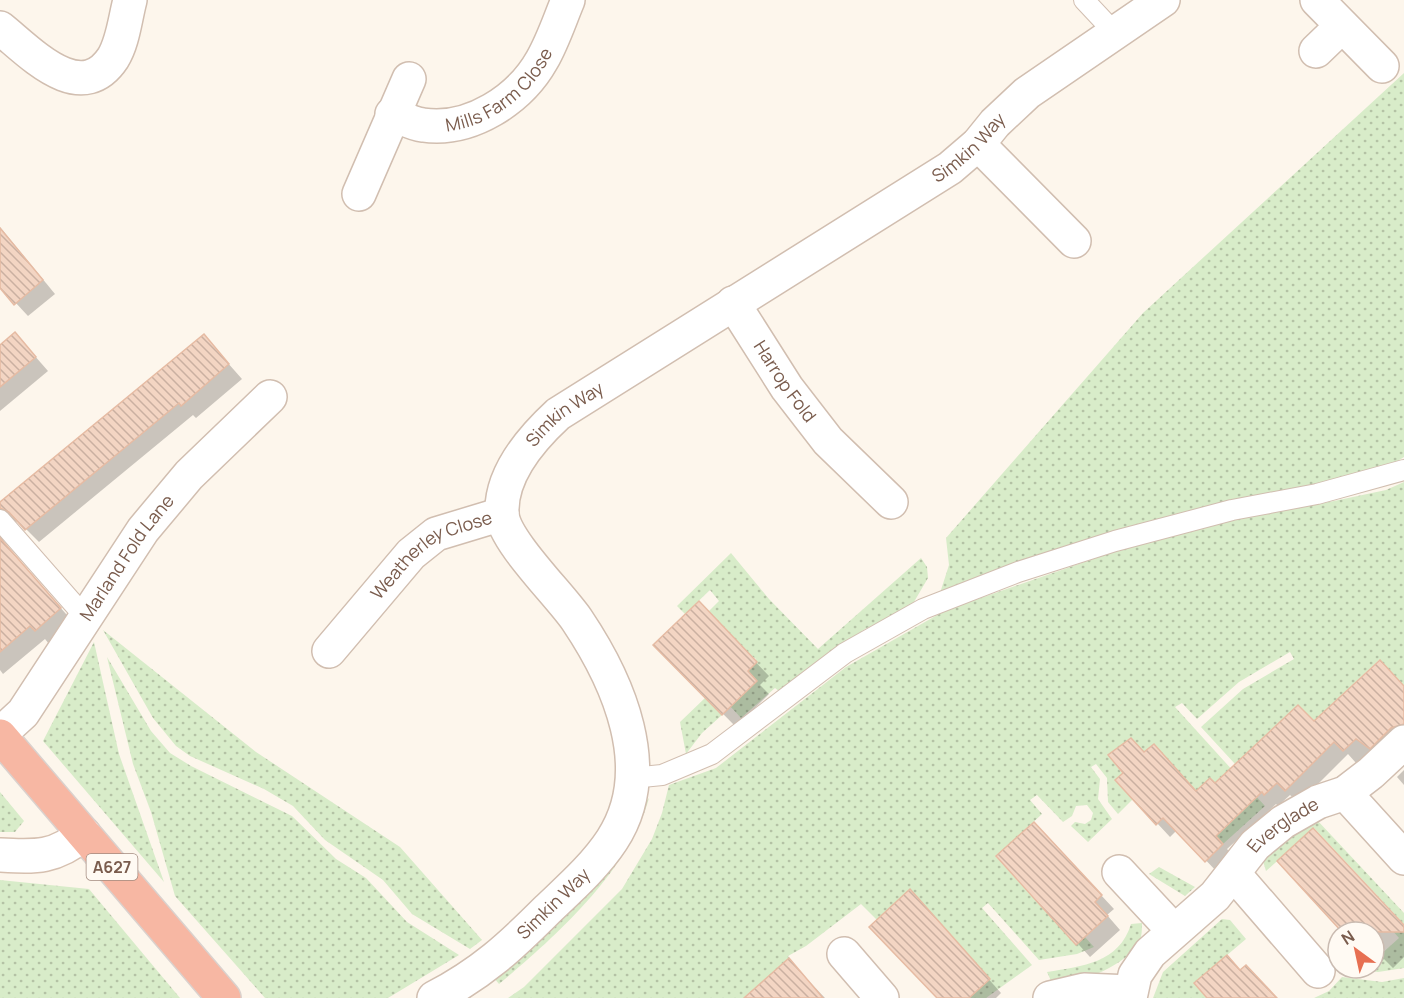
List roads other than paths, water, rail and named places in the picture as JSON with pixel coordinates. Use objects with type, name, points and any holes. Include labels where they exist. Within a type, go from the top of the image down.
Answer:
[{"type":"highway","name":"A627","points":[[0,735],[224,998]]},
{"type":"street","points":[[0,28],[55,72],[70,79],[85,76],[99,72],[113,57],[130,0]]},
{"type":"street","name":"Mills Farm Close","points":[[392,114],[423,125],[456,123],[505,103],[525,85],[543,59],[568,0]]},
{"type":"street","name":"Simkin Way","points":[[434,998],[486,968],[577,881],[612,839],[626,809],[632,778],[629,739],[622,702],[607,668],[577,620],[517,545],[507,530],[502,514],[506,488],[519,459],[539,431],[558,414],[950,168],[978,144],[995,123],[1027,93],[1163,0]]},
{"type":"street","points":[[1317,0],[1382,66]]},
{"type":"street","points":[[1316,51],[1342,26]]},
{"type":"street","points":[[358,194],[409,79]]},
{"type":"street","points":[[978,144],[1052,198],[1074,241]]},
{"type":"street","name":"Harrop Fold","points":[[733,303],[787,388],[850,448],[891,502]]},
{"type":"street","name":"Marland Fold Lane","points":[[0,735],[23,712],[142,530],[189,475],[270,398]]},
{"type":"street","name":"Weatherley Close","points":[[329,651],[358,596],[436,534],[502,514]]},
{"type":"street","name":"Everglade","points":[[1130,995],[1142,964],[1173,931],[1215,896],[1255,845],[1283,822],[1318,802],[1345,792],[1371,773],[1404,742]]},
{"type":"street","points":[[1345,792],[1404,858]]},
{"type":"street","points":[[0,855],[28,857],[64,850],[84,834]]},
{"type":"street","points":[[1119,872],[1173,931]]},
{"type":"street","points":[[1234,874],[1318,971]]},
{"type":"street","points":[[844,954],[882,998]]},
{"type":"street","points":[[1050,998],[1084,990],[1130,995]]},
{"type":"lane","points":[[1084,0],[1114,32]]},
{"type":"lane","points":[[632,778],[662,775],[712,754],[828,664],[922,609],[1018,572],[1115,541],[1232,510],[1317,495],[1404,470]]},
{"type":"lane","points":[[0,520],[86,618]]}]
